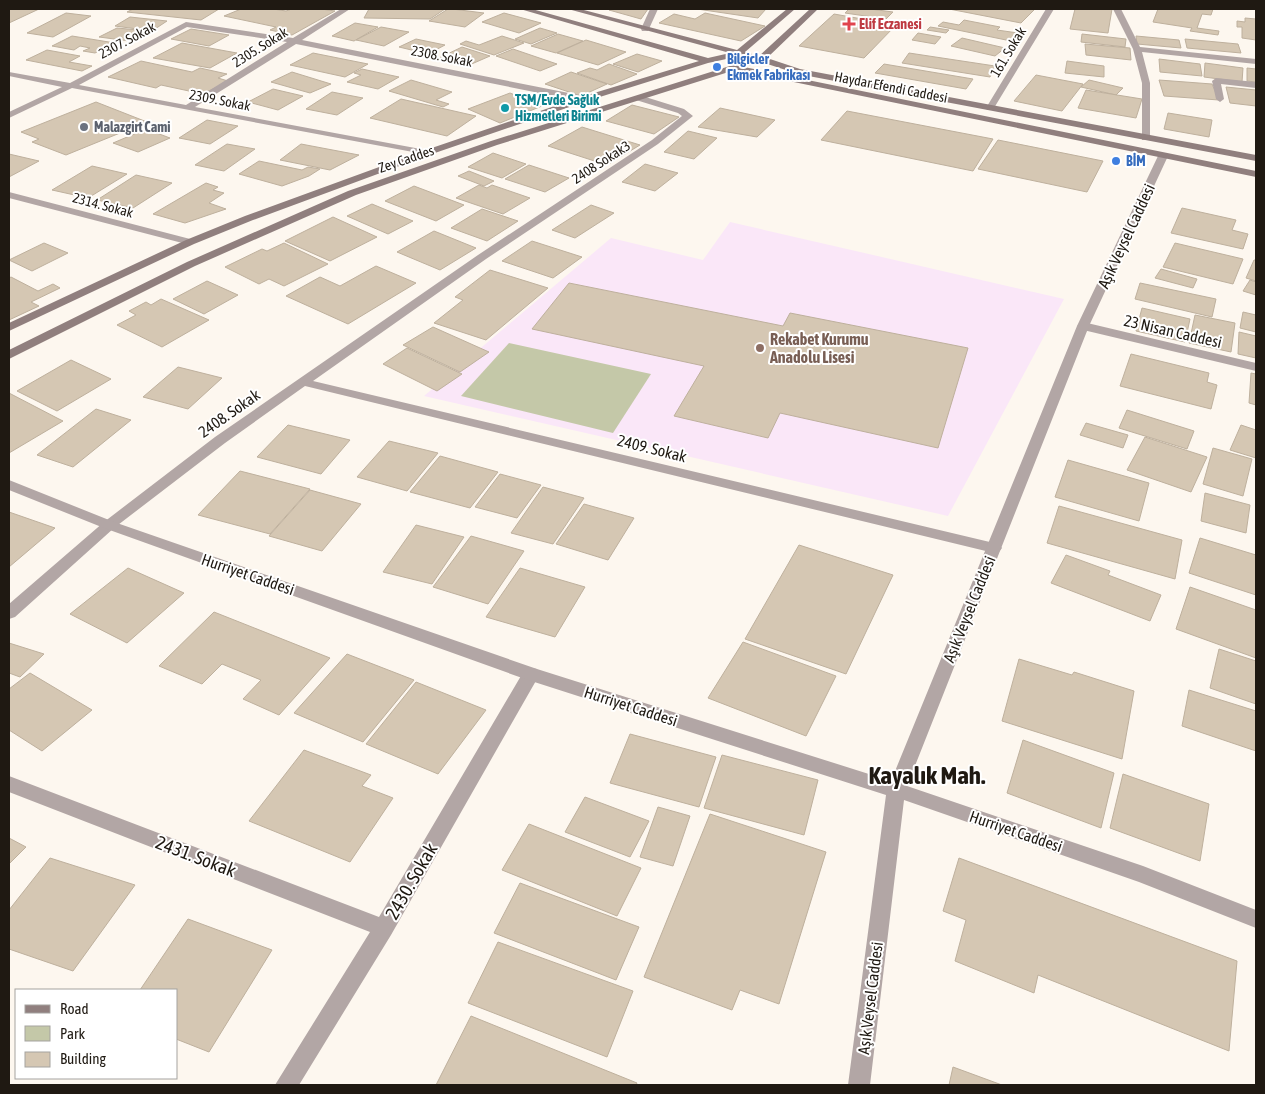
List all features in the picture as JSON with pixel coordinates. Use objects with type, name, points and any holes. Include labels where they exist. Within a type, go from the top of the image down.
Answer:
[{"type":"main road","name":"Haydar Efendi Caddesi","points":[[524,9],[736,68],[1256,174]]},
{"type":"main road","name":"Haydar Efendi Caddesi","points":[[572,9],[798,71],[1256,158]]},
{"type":"main road","name":"Zey Caddes","points":[[9,327],[190,242],[426,153],[584,98],[707,61],[738,54],[791,9]]},
{"type":"main road","name":"Zey Caddes","points":[[9,355],[192,264],[352,193],[494,143],[761,60],[814,9]]},
{"type":"street","name":"2305. Sokak","points":[[187,108],[346,9]]},
{"type":"street","points":[[644,29],[654,9]]},
{"type":"street","name":"161. Sokak","points":[[990,108],[1050,9]]},
{"type":"street","points":[[1117,9],[1137,49],[1146,83],[1145,138]]},
{"type":"street","name":"2307. Sokak","points":[[9,115],[72,85],[186,24],[295,41]]},
{"type":"street","name":"2308. Sokak","points":[[295,41],[584,98]]},
{"type":"street","points":[[1137,49],[1256,62]]},
{"type":"street","name":"2309. Sokak","points":[[9,74],[426,153]]},
{"type":"street","points":[[1220,99],[1216,82],[1256,85]]},
{"type":"street","name":"2408 Sokak3","points":[[482,257],[656,142],[688,116],[680,111],[639,98]]},
{"type":"street","name":"Aşık Veysel Caddesi","points":[[859,1085],[896,790],[1083,326],[1163,156]]},
{"type":"street","name":"2314. Sokak","points":[[9,195],[190,242]]},
{"type":"street","name":"2408. Sokak","points":[[9,614],[109,525],[220,440],[482,257]]},
{"type":"street","name":"23 Nisan Caddesi","points":[[1083,326],[1256,367]]},
{"type":"street","name":"2409. Sokak","points":[[303,382],[994,548]]},
{"type":"street","name":"Hurriyet Caddesi","points":[[9,485],[109,525],[532,674],[896,790],[1143,875],[1256,919]]},
{"type":"street","name":"2430. Sokak","points":[[286,1085],[384,928],[532,674]]},
{"type":"street","name":"2431. Sokak","points":[[9,784],[384,928]]},
{"type":"shaded area","name":"Rekabet Kurumu Anadolu Lisesi","points":[[730,222],[1064,299],[948,516],[424,396],[611,238],[703,260]]},
{"type":"green space","points":[[509,343],[651,374],[613,433],[461,396]]},
{"type":"building","points":[[9,9],[39,9],[9,23]]},
{"type":"building","points":[[133,9],[219,9],[201,20],[127,12]]},
{"type":"building","points":[[241,9],[286,11],[292,9],[321,9],[335,11],[292,35],[270,30],[276,27],[224,16]]},
{"type":"building","points":[[369,9],[445,9],[430,19],[364,18]]},
{"type":"building","points":[[448,9],[484,13],[465,27],[429,21]]},
{"type":"building","points":[[648,9],[641,19],[609,10]]},
{"type":"building","points":[[697,9],[766,9],[758,18]]},
{"type":"building","points":[[849,9],[893,12],[886,19],[845,13]]},
{"type":"building","points":[[949,9],[1035,9],[1021,23]]},
{"type":"building","points":[[1075,9],[1112,9],[1108,33],[1070,29]]},
{"type":"building","points":[[1158,9],[1213,9],[1211,15],[1202,14],[1197,28],[1219,31],[1218,35],[1190,31],[1192,28],[1153,22]]},
{"type":"building","points":[[66,13],[91,16],[53,37],[27,33]]},
{"type":"building","points":[[504,13],[541,23],[519,33],[482,22]]},
{"type":"building","points":[[705,13],[765,26],[741,41],[659,23],[674,14],[695,19]]},
{"type":"building","points":[[834,14],[896,25],[864,58],[799,46]]},
{"type":"building","points":[[130,17],[167,21],[152,31],[115,26]]},
{"type":"building","points":[[1245,18],[1256,19],[1256,40],[1242,38],[1242,27],[1237,27],[1237,21],[1245,22]]},
{"type":"building","points":[[964,20],[1000,27],[997,30],[1018,33],[1011,41],[938,26],[943,22],[959,25]]},
{"type":"building","points":[[355,23],[378,27],[354,41],[332,36]]},
{"type":"building","points":[[381,27],[409,32],[384,46],[356,40]]},
{"type":"building","points":[[930,27],[949,30],[946,33],[927,30]]},
{"type":"building","points":[[117,28],[148,31],[130,41],[99,37]]},
{"type":"building","points":[[540,28],[557,33],[531,44],[515,39]]},
{"type":"building","points":[[191,29],[229,35],[209,46],[171,39]]},
{"type":"building","points":[[918,33],[941,37],[935,44],[912,40]]},
{"type":"building","points":[[558,34],[583,41],[556,53],[531,46]]},
{"type":"building","points":[[1082,34],[1126,39],[1125,47],[1081,42]]},
{"type":"building","points":[[72,36],[115,43],[95,53],[83,51],[90,48],[80,46],[74,50],[52,46]]},
{"type":"building","points":[[502,36],[524,43],[494,55],[460,44],[466,41],[479,45]]},
{"type":"building","points":[[1136,36],[1179,40],[1181,48],[1137,44]]},
{"type":"building","points":[[962,38],[1005,48],[995,56],[951,46]]},
{"type":"building","points":[[416,39],[445,45],[428,54],[399,47]]},
{"type":"building","points":[[1185,39],[1238,44],[1241,53],[1187,48]]},
{"type":"building","points":[[586,40],[626,52],[598,65],[557,53]]},
{"type":"building","points":[[182,43],[237,53],[210,68],[153,58]]},
{"type":"building","points":[[1085,44],[1130,48],[1131,60],[1086,55]]},
{"type":"building","points":[[462,47],[490,56],[467,66],[439,58]]},
{"type":"building","points":[[513,49],[557,64],[540,71],[496,56]]},
{"type":"building","points":[[47,50],[80,56],[69,62],[92,66],[82,71],[26,60]]},
{"type":"building","points":[[313,53],[368,64],[345,77],[290,65]]},
{"type":"building","points":[[909,53],[995,66],[990,77],[902,63]]},
{"type":"building","points":[[637,54],[662,61],[638,72],[613,64]]},
{"type":"building","points":[[1159,59],[1200,64],[1202,76],[1160,72]]},
{"type":"building","points":[[141,61],[192,72],[200,68],[227,74],[218,78],[228,81],[203,94],[161,85],[156,88],[108,77]]},
{"type":"building","points":[[1067,61],[1104,66],[1104,77],[1065,73]]},
{"type":"building","points":[[1205,63],[1243,68],[1242,82],[1204,77]]},
{"type":"building","points":[[609,64],[637,74],[611,85],[577,73],[590,68],[597,70]]},
{"type":"building","points":[[884,64],[973,79],[966,89],[875,73]]},
{"type":"building","points":[[1247,68],[1256,69],[1256,82],[1247,81]]},
{"type":"building","points":[[362,69],[399,77],[378,89],[347,82],[361,75],[354,73]]},
{"type":"building","points":[[292,72],[331,84],[310,93],[271,82]]},
{"type":"building","points":[[571,72],[607,84],[581,96],[545,84]]},
{"type":"building","points":[[1036,75],[1083,84],[1062,111],[1014,101]]},
{"type":"building","points":[[411,80],[452,92],[436,100],[449,104],[443,107],[389,91]]},
{"type":"building","points":[[1089,80],[1123,88],[1116,95],[1081,87]]},
{"type":"building","points":[[1159,80],[1212,84],[1219,100],[1164,96]]},
{"type":"building","points":[[1226,87],[1256,90],[1256,106],[1230,103]]},
{"type":"building","points":[[273,89],[303,96],[278,110],[248,102]]},
{"type":"building","points":[[1086,90],[1142,99],[1136,118],[1078,108]]},
{"type":"building","points":[[332,92],[363,98],[337,115],[306,109]]},
{"type":"building","name":"TSM/Evde Sağlık Hizmetleri Birimi","points":[[510,93],[542,106],[500,123],[468,109]]},
{"type":"building","points":[[401,99],[476,116],[447,136],[370,118]]},
{"type":"building","name":"Malazgirt Cami","points":[[96,102],[147,122],[66,155],[32,142],[39,139],[21,132]]},
{"type":"building","points":[[632,105],[679,117],[654,134],[606,121]]},
{"type":"building","points":[[720,108],[775,120],[757,137],[698,127]]},
{"type":"building","points":[[847,111],[993,139],[973,171],[821,140]]},
{"type":"building","points":[[1168,113],[1212,120],[1209,137],[1164,129]]},
{"type":"building","points":[[207,120],[238,126],[210,144],[179,138]]},
{"type":"building","points":[[582,127],[640,145],[607,165],[548,146]]},
{"type":"building","points":[[146,129],[170,138],[138,152],[113,143]]},
{"type":"building","points":[[688,131],[717,138],[694,159],[664,152]]},
{"type":"building","points":[[998,140],[1103,161],[1087,192],[978,169]]},
{"type":"building","points":[[227,144],[255,149],[224,171],[195,165]]},
{"type":"building","points":[[301,144],[359,155],[330,170],[280,160]]},
{"type":"building","points":[[493,153],[526,164],[502,178],[468,167]]},
{"type":"building","points":[[9,154],[39,161],[9,177]]},
{"type":"building","points":[[259,161],[302,170],[308,167],[320,169],[309,176],[282,186],[239,174]]},
{"type":"building","points":[[645,164],[678,173],[655,191],[622,182]]},
{"type":"building","points":[[529,165],[569,178],[545,192],[505,179]]},
{"type":"building","points":[[92,166],[127,174],[88,198],[52,190]]},
{"type":"building","points":[[469,171],[494,181],[484,186],[458,176]]},
{"type":"building","points":[[136,175],[172,183],[133,208],[97,200]]},
{"type":"building","points":[[206,183],[218,187],[213,190],[224,193],[209,203],[226,209],[185,223],[153,214]]},
{"type":"building","points":[[479,185],[487,188],[492,185],[530,198],[503,214],[456,198]]},
{"type":"building","points":[[414,186],[464,205],[436,221],[385,201]]},
{"type":"building","points":[[372,204],[413,221],[388,234],[347,216]]},
{"type":"building","points":[[591,205],[614,213],[575,238],[552,230]]},
{"type":"building","points":[[1182,208],[1236,220],[1232,230],[1248,234],[1243,249],[1171,233]]},
{"type":"building","points":[[482,209],[518,221],[487,241],[451,228]]},
{"type":"building","points":[[333,217],[377,237],[330,261],[285,241]]},
{"type":"building","points":[[434,231],[476,248],[440,270],[397,252]]},
{"type":"building","points":[[532,241],[582,257],[553,278],[502,261]]},
{"type":"building","points":[[44,243],[68,253],[32,271],[9,260]]},
{"type":"building","points":[[284,243],[328,264],[284,286],[269,279],[259,284],[225,267],[262,249],[267,251]]},
{"type":"building","points":[[1175,243],[1243,259],[1233,284],[1163,267]]},
{"type":"building","points":[[1254,260],[1256,260],[1256,281],[1246,278]]},
{"type":"building","points":[[376,266],[416,283],[348,324],[286,296],[320,277],[340,286]]},
{"type":"building","points":[[1161,269],[1197,279],[1193,288],[1155,278]]},
{"type":"building","points":[[490,270],[548,288],[486,340],[434,323],[463,300],[455,297]]},
{"type":"building","points":[[11,277],[38,291],[53,284],[60,288],[31,302],[39,306],[9,320],[9,278]]},
{"type":"building","points":[[1250,280],[1256,282],[1256,295],[1243,291]]},
{"type":"building","points":[[207,281],[238,295],[204,314],[173,299]]},
{"type":"building","points":[[569,283],[783,326],[790,313],[968,348],[938,448],[780,413],[768,438],[674,416],[704,366],[532,329]]},
{"type":"building","points":[[1140,283],[1216,299],[1212,317],[1135,299]]},
{"type":"building","points":[[161,299],[209,320],[162,347],[117,325],[136,315],[129,311],[146,302],[151,305]]},
{"type":"building","points":[[1142,308],[1190,319],[1185,342],[1136,331]]},
{"type":"building","points":[[1243,312],[1256,315],[1256,332],[1240,328]]},
{"type":"building","points":[[1195,315],[1235,323],[1231,352],[1189,343]]},
{"type":"building","points":[[433,327],[489,352],[460,372],[403,345]]},
{"type":"building","points":[[1239,332],[1256,336],[1256,358],[1238,354]]},
{"type":"building","points":[[407,348],[462,374],[437,391],[383,364]]},
{"type":"building","points":[[1131,354],[1209,373],[1207,382],[1217,385],[1211,409],[1120,386]]},
{"type":"building","points":[[71,360],[111,379],[57,411],[17,391]]},
{"type":"building","points":[[178,367],[222,378],[188,409],[143,397]]},
{"type":"building","points":[[1251,373],[1256,374],[1256,405],[1249,403]]},
{"type":"building","points":[[9,393],[57,418],[63,421],[9,453]]},
{"type":"building","points":[[96,409],[131,420],[73,467],[37,455]]},
{"type":"building","points":[[1127,410],[1194,431],[1187,449],[1119,428]]},
{"type":"building","points":[[1086,423],[1128,435],[1123,448],[1080,435]]},
{"type":"building","points":[[288,425],[350,440],[321,474],[257,457]]},
{"type":"building","points":[[1241,425],[1256,430],[1256,458],[1230,450]]},
{"type":"building","points":[[1145,437],[1207,457],[1191,492],[1127,470]]},
{"type":"building","points":[[389,441],[438,453],[407,491],[357,477]]},
{"type":"building","points":[[1213,448],[1252,459],[1243,496],[1203,484]]},
{"type":"building","points":[[440,456],[498,472],[470,508],[410,492]]},
{"type":"building","points":[[1068,460],[1149,483],[1139,521],[1055,497]]},
{"type":"building","points":[[240,471],[310,489],[270,534],[198,515]]},
{"type":"building","points":[[500,474],[541,485],[517,518],[475,507]]},
{"type":"building","points":[[543,487],[584,498],[553,544],[511,533]]},
{"type":"building","points":[[310,490],[361,504],[322,551],[269,536]]},
{"type":"building","points":[[1205,493],[1250,505],[1246,533],[1201,521]]},
{"type":"building","points":[[584,504],[634,518],[608,560],[556,544]]},
{"type":"building","points":[[1059,506],[1182,540],[1175,579],[1047,543]]},
{"type":"building","points":[[9,512],[55,528],[9,567]]},
{"type":"building","points":[[416,525],[464,537],[432,584],[383,572]]},
{"type":"building","points":[[471,536],[524,551],[488,604],[433,587]]},
{"type":"building","points":[[1200,538],[1256,555],[1256,595],[1189,573]]},
{"type":"building","points":[[799,545],[893,575],[846,674],[745,639]]},
{"type":"building","points":[[1066,555],[1110,571],[1108,575],[1161,595],[1150,621],[1051,583]]},
{"type":"building","points":[[128,568],[184,593],[127,643],[70,614]]},
{"type":"building","points":[[520,568],[585,587],[555,637],[486,617]]},
{"type":"building","points":[[1190,587],[1256,610],[1256,658],[1176,629]]},
{"type":"building","points":[[214,612],[330,658],[279,715],[243,699],[261,680],[222,664],[202,684],[159,666]]},
{"type":"building","points":[[743,642],[836,676],[806,736],[708,698]]},
{"type":"building","points":[[9,643],[44,654],[20,677],[9,673]]},
{"type":"building","points":[[1219,649],[1256,661],[1256,704],[1210,688]]},
{"type":"building","points":[[347,654],[414,680],[363,742],[294,713]]},
{"type":"building","points":[[1019,659],[1072,675],[1074,672],[1134,691],[1122,759],[1002,721]]},
{"type":"building","points":[[30,673],[92,710],[42,751],[9,730],[9,689]]},
{"type":"building","points":[[416,682],[486,710],[438,774],[366,744]]},
{"type":"building","points":[[1189,690],[1256,711],[1256,751],[1182,726]]},
{"type":"building","points":[[630,734],[716,757],[699,807],[610,783]]},
{"type":"building","points":[[1023,740],[1114,773],[1101,828],[1007,793]]},
{"type":"building","points":[[304,750],[371,775],[362,786],[393,798],[350,862],[249,821]]},
{"type":"building","points":[[722,755],[818,780],[804,835],[704,808]]},
{"type":"building","points":[[1123,774],[1209,804],[1200,861],[1110,828]]},
{"type":"building","points":[[585,797],[649,821],[630,857],[565,832]]},
{"type":"building","points":[[658,807],[690,816],[673,866],[640,857]]},
{"type":"building","points":[[710,814],[826,852],[779,1004],[740,990],[732,1010],[644,977]]},
{"type":"building","points":[[529,824],[641,868],[617,916],[502,870]]},
{"type":"building","points":[[9,838],[26,847],[9,864]]},
{"type":"building","points":[[50,858],[135,885],[73,971],[9,949],[9,910]]},
{"type":"building","points":[[959,858],[1237,961],[1229,1051],[1038,975],[1034,993],[955,961],[966,920],[943,911]]},
{"type":"building","points":[[520,883],[639,927],[616,980],[494,933]]},
{"type":"building","points":[[188,919],[272,950],[209,1052],[178,1040],[178,989],[141,989]]},
{"type":"building","points":[[498,942],[633,991],[607,1057],[468,1003]]},
{"type":"building","points":[[471,1016],[637,1083],[636,1085],[436,1085]]},
{"type":"building","points":[[953,1067],[1002,1085],[949,1085]]},
{"type":"place","name":"Elif Eczanesi","points":[[849,24]]},
{"type":"place","name":"Bilgicler Ekmek Fabrikası","points":[[717,67]]},
{"type":"place","name":"TSM/Evde Sağlık Hizmetleri Birimi","points":[[505,108]]},
{"type":"place","name":"Malazgirt Cami","points":[[84,127]]},
{"type":"place","name":"BİM","points":[[1116,161]]},
{"type":"place","name":"Rekabet Kurumu Anadolu Lisesi","points":[[760,348]]},
{"type":"district","name":"Kayalık Mah.","points":[[927,775]]}]
